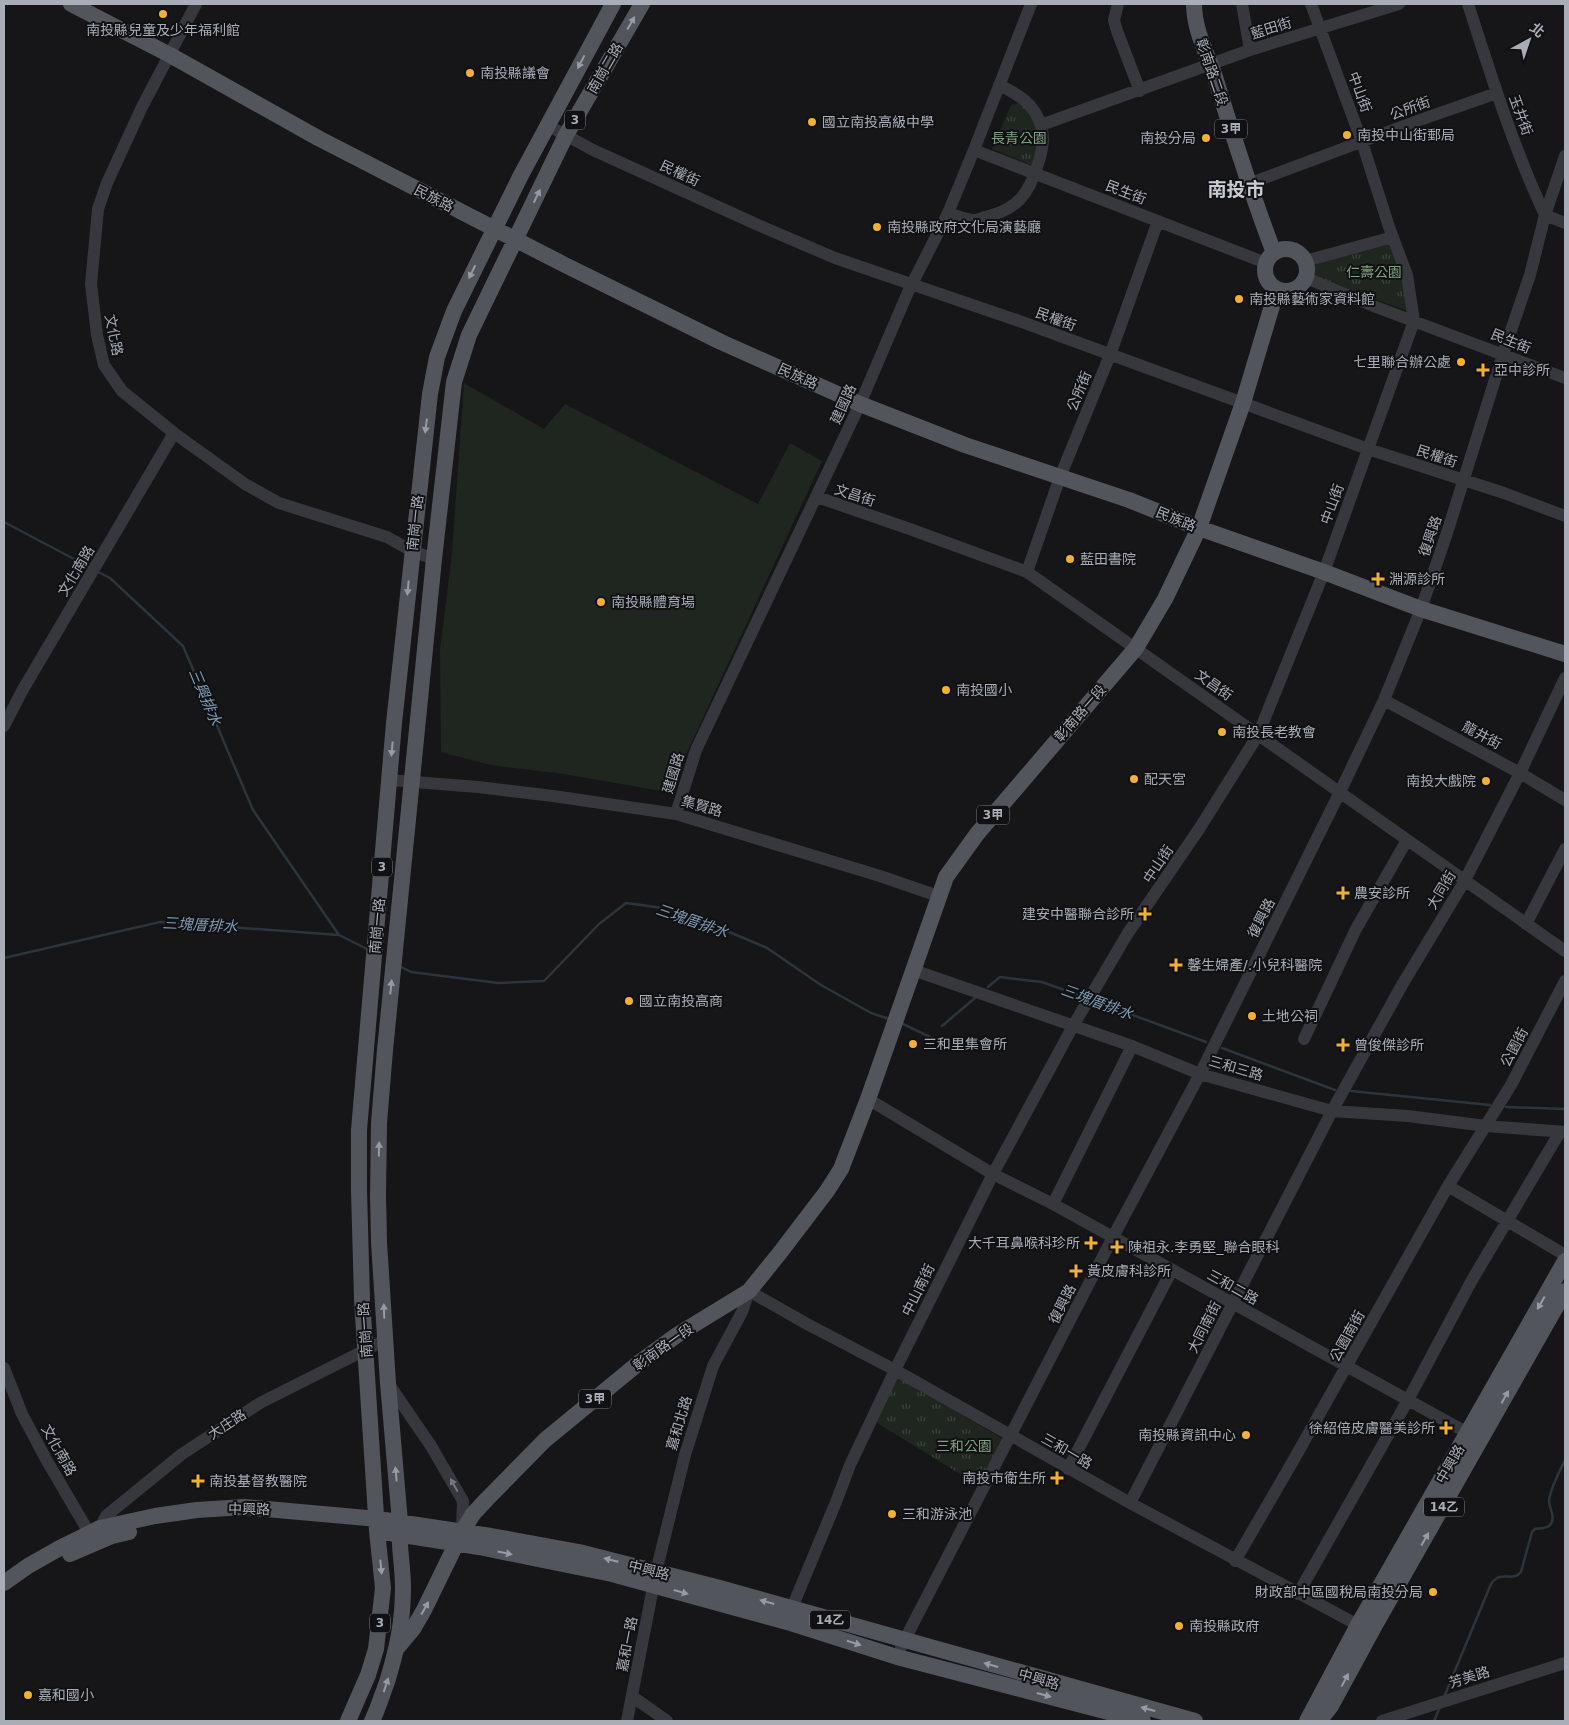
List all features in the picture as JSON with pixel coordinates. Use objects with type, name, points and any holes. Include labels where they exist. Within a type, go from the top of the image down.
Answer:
[{"type":"main road","name":"民族路","points":[[71,4],[170,55],[318,138],[515,240],[721,342],[860,404],[965,445],[1129,500],[1199,528],[1421,608],[1565,654]]},
{"type":"main road","name":"南崗二路","points":[[493,228],[613,4]]},
{"type":"main road","name":"南崗二路","points":[[515,240],[566,135],[642,4]]},
{"type":"main road","name":"彰南路二段","points":[[1194,4],[1194,17],[1198,33],[1211,65],[1270,258],[1266,277],[1272,286],[1278,289]]},
{"type":"main road","name":"南崗一路","points":[[377,1525],[360,1240],[359,1130],[389,780],[430,394],[437,357],[454,311],[493,228]]},
{"type":"main road","name":"南崗一路","points":[[400,1528],[379,1242],[379,1123],[385,1050],[434,559],[454,382],[469,334],[515,240]]},
{"type":"main road","points":[[1270,258],[1288,249],[1301,255],[1307,266],[1306,278],[1303,283],[1293,290],[1278,289]]},
{"type":"main road","name":"3甲","points":[[1243,403],[1278,289]]},
{"type":"main road","name":"彰南路一段","points":[[397,1648],[413,1629],[424,1610],[473,1514],[545,1440],[640,1362],[677,1335],[749,1291],[808,1216],[841,1169],[868,1099],[938,896],[946,878],[977,834],[1136,648],[1165,599],[1199,528],[1243,403]]},
{"type":"main road","name":"中興路","points":[[1308,1721],[1404,1561],[1474,1437],[1565,1261]]},
{"type":"main road","name":"中興路","points":[[1474,1437],[1565,1291]]},
{"type":"main road","name":"中興路","points":[[99,1535],[155,1516],[197,1510],[244,1507],[579,1552],[655,1578],[789,1616],[904,1641],[1109,1711],[1195,1721]]},
{"type":"main road","name":"3","points":[[348,1721],[365,1684],[376,1649],[383,1588],[377,1525]]},
{"type":"main road","name":"彰南路一段","points":[[372,1721],[378,1710],[397,1648],[402,1614],[403,1585],[400,1528]]},
{"type":"main road","name":"大庄路","points":[[4,1583],[28,1566],[99,1535]]},
{"type":"main road","name":"大庄路","points":[[4,1594],[21,1581],[99,1535]]},
{"type":"main road","name":"中興路","points":[[789,1616],[897,1657],[1143,1721]]},
{"type":"main road","name":"中興路","points":[[1319,1721],[1331,1706],[1366,1626]]},
{"type":"street","name":"文化路","points":[[196,4],[142,107],[98,209],[91,284],[97,335],[104,365],[122,391],[245,484],[279,503],[387,537],[412,551],[434,559]]},
{"type":"street","name":"建國路","points":[[676,814],[696,750],[860,404],[912,284],[948,213],[1031,4]]},
{"type":"street","points":[[1118,4],[1114,20],[1115,26],[1140,91]]},
{"type":"street","points":[[1242,4],[1250,50]]},
{"type":"street","name":"中山街","points":[[1098,986],[1128,934],[1199,829],[1258,735],[1324,572],[1414,321],[1407,275],[1362,142],[1311,4]]},
{"type":"street","name":"藍田街","points":[[1041,125],[1250,50],[1399,4]]},
{"type":"street","name":"玉井街","points":[[1468,4],[1497,93],[1529,180],[1545,215]]},
{"type":"street","points":[[948,213],[974,220],[999,214],[1014,205],[1032,185],[1044,140],[1041,125],[1032,108],[1018,94],[998,85]]},
{"type":"street","name":"公所街","points":[[1248,184],[1497,93]]},
{"type":"street","name":"民權街","points":[[547,125],[611,158],[835,258],[1368,449],[1504,493],[1565,516]]},
{"type":"street","name":"民生街","points":[[974,150],[1158,221],[1270,258]]},
{"type":"street","name":"復興路","points":[[897,1657],[1113,1237],[1200,1074],[1384,700],[1421,608],[1464,480],[1530,275],[1545,215],[1565,156]]},
{"type":"street","points":[[1545,215],[1565,222]]},
{"type":"street","name":"公所街","points":[[1027,572],[1060,477],[1110,355],[1158,221]]},
{"type":"street","points":[[1305,261],[1393,237]]},
{"type":"street","name":"民生街","points":[[1306,278],[1565,378]]},
{"type":"street","name":"文化南路","points":[[4,726],[22,690],[174,432]]},
{"type":"street","name":"文昌街","points":[[816,497],[1027,572],[1340,792],[1464,882],[1565,951]]},
{"type":"street","name":"大同街","points":[[1332,1111],[1424,947],[1464,882],[1520,773],[1565,678]]},
{"type":"street","name":"龍井街","points":[[1384,700],[1520,773],[1565,800]]},
{"type":"street","name":"集賢路","points":[[389,780],[478,787],[676,814],[880,876],[938,896]]},
{"type":"street","points":[[1304,1039],[1356,929],[1407,840]]},
{"type":"street","points":[[1526,924],[1565,849]]},
{"type":"street","name":"三和三路","points":[[913,970],[1132,1046],[1200,1074],[1332,1111],[1408,1116],[1486,1126],[1562,1132]]},
{"type":"street","name":"公園街","points":[[1486,1126],[1511,1085],[1565,981]]},
{"type":"street","name":"中山南街","points":[[789,1616],[850,1465],[894,1370],[993,1174],[1073,1026],[1098,986]]},
{"type":"street","points":[[1053,1204],[1132,1046]]},
{"type":"street","name":"三和二路","points":[[868,1099],[993,1174],[1053,1204],[1474,1437]]},
{"type":"street","name":"大同南街","points":[[1130,1504],[1332,1111]]},
{"type":"street","name":"公園南街","points":[[1235,1561],[1348,1366],[1448,1186],[1486,1126]]},
{"type":"street","points":[[1298,1594],[1507,1220],[1562,1132]]},
{"type":"street","points":[[1448,1186],[1565,1255]]},
{"type":"street","points":[[1068,1469],[1172,1270]]},
{"type":"street","name":"三和一路","points":[[749,1291],[894,1370],[1130,1504],[1298,1594],[1366,1626]]},
{"type":"street","name":"嘉和北路","points":[[655,1578],[685,1455],[713,1366],[742,1312],[749,1291]]},
{"type":"street","name":"大庄路","points":[[99,1535],[106,1516],[182,1454],[260,1402],[385,1340]]},
{"type":"street","name":"文化南路","points":[[4,1368],[13,1393],[47,1462],[99,1535]]},
{"type":"street","points":[[388,1383],[431,1446],[463,1501],[460,1537]]},
{"type":"street","name":"嘉和一路","points":[[627,1721],[655,1578]]},
{"type":"street","name":"芳美路","points":[[1382,1721],[1565,1663]]},
{"type":"street","points":[[633,1698],[667,1721]]},
{"type":"green space","name":"長青公園","points":[[1018,103],[1035,120],[1040,131],[1041,146],[1034,166],[992,149],[1011,105]]},
{"type":"green space","name":"仁壽公園","points":[[1389,241],[1400,270],[1410,312],[1314,277],[1312,265]]},
{"type":"green space","name":"南投縣體育場","points":[[464,383],[544,429],[565,404],[758,504],[790,443],[822,461],[682,763],[672,793],[564,774],[490,765],[441,752],[440,650],[452,553]]},
{"type":"green space","name":"三和公園","points":[[895,1376],[1003,1439],[978,1485],[874,1421]]},
{"type":"waterway","name":"三興排水","points":[[4,522],[91,568]]},
{"type":"waterway","name":"三興排水","points":[[98,572],[110,578],[183,646],[253,810],[339,935]]},
{"type":"waterway","name":"三塊厝排水","points":[[401,967],[411,972],[498,983],[544,981],[599,924],[626,903],[663,908],[715,926],[767,948],[821,985],[871,1013],[889,1019]]},
{"type":"waterway","name":"三塊厝排水","points":[[4,958],[160,922],[339,935],[367,949]]},
{"type":"waterway","name":"三塊厝排水","points":[[988,987],[1000,977],[1042,982],[1084,997]]},
{"type":"waterway","name":"三塊厝排水","points":[[942,1026],[975,998]]},
{"type":"waterway","name":"三塊厝排水","points":[[1092,1000],[1206,1042]]},
{"type":"waterway","name":"三塊厝排水","points":[[901,1023],[930,1037]]},
{"type":"waterway","name":"三塊厝排水","points":[[1222,1048],[1335,1090]]},
{"type":"waterway","name":"三塊厝排水","points":[[1351,1091],[1490,1105]]},
{"type":"waterway","name":"三塊厝排水","points":[[1506,1107],[1565,1109]]},
{"type":"waterway","points":[[1444,1697],[1491,1584],[1499,1577],[1518,1575],[1521,1572],[1532,1532],[1535,1529],[1547,1527],[1552,1523],[1553,1517],[1549,1497],[1565,1460]]},
{"type":"waterway","points":[[1434,1721],[1440,1707]]},
{"type":"place","name":"南投縣兒童及少年福利館","points":[[163,14]]},
{"type":"place","name":"南投縣議會","points":[[470,73]]},
{"type":"place","name":"國立南投高級中學","points":[[812,122]]},
{"type":"place","name":"南投中山街郵局","points":[[1347,135]]},
{"type":"place","name":"南投分局","points":[[1206,138]]},
{"type":"place","name":"南投縣政府文化局演藝廳","points":[[877,227]]},
{"type":"place","name":"南投縣藝術家資料館","points":[[1239,299]]},
{"type":"place","name":"七里聯合辦公處","points":[[1461,362]]},
{"type":"place","name":"亞中診所","points":[[1483,370]]},
{"type":"place","name":"藍田書院","points":[[1070,559]]},
{"type":"place","name":"淵源診所","points":[[1378,579]]},
{"type":"place","name":"南投縣體育場","points":[[601,602]]},
{"type":"place","name":"南投國小","points":[[946,690]]},
{"type":"place","name":"南投長老教會","points":[[1222,732]]},
{"type":"place","name":"配天宮","points":[[1134,779]]},
{"type":"place","name":"南投大戲院","points":[[1486,781]]},
{"type":"place","name":"農安診所","points":[[1343,893]]},
{"type":"place","name":"建安中醫聯合診所","points":[[1145,914]]},
{"type":"place","name":"馨生婦產/.小兒科醫院","points":[[1176,965]]},
{"type":"place","name":"國立南投高商","points":[[629,1001]]},
{"type":"place","name":"土地公祠","points":[[1252,1016]]},
{"type":"place","name":"三和里集會所","points":[[913,1044]]},
{"type":"place","name":"曾俊傑診所","points":[[1343,1045]]},
{"type":"place","name":"大千耳鼻喉科珍所","points":[[1091,1243]]},
{"type":"place","name":"陳祖永.李勇堅_聯合眼科","points":[[1117,1247]]},
{"type":"place","name":"黃皮膚科診所","points":[[1076,1271]]},
{"type":"place","name":"徐紹倍皮膚醫美診所","points":[[1446,1428]]},
{"type":"place","name":"南投縣資訊中心","points":[[1246,1435]]},
{"type":"place","name":"南投市衛生所","points":[[1057,1478]]},
{"type":"place","name":"南投基督教醫院","points":[[198,1481]]},
{"type":"place","name":"三和游泳池","points":[[892,1514]]},
{"type":"place","name":"財政部中區國稅局南投分局","points":[[1433,1592]]},
{"type":"place","name":"南投縣政府","points":[[1179,1626]]},
{"type":"place","name":"嘉和國小","points":[[28,1695]]},
{"type":"district","name":"南投市","points":[[1236,189]]}]
